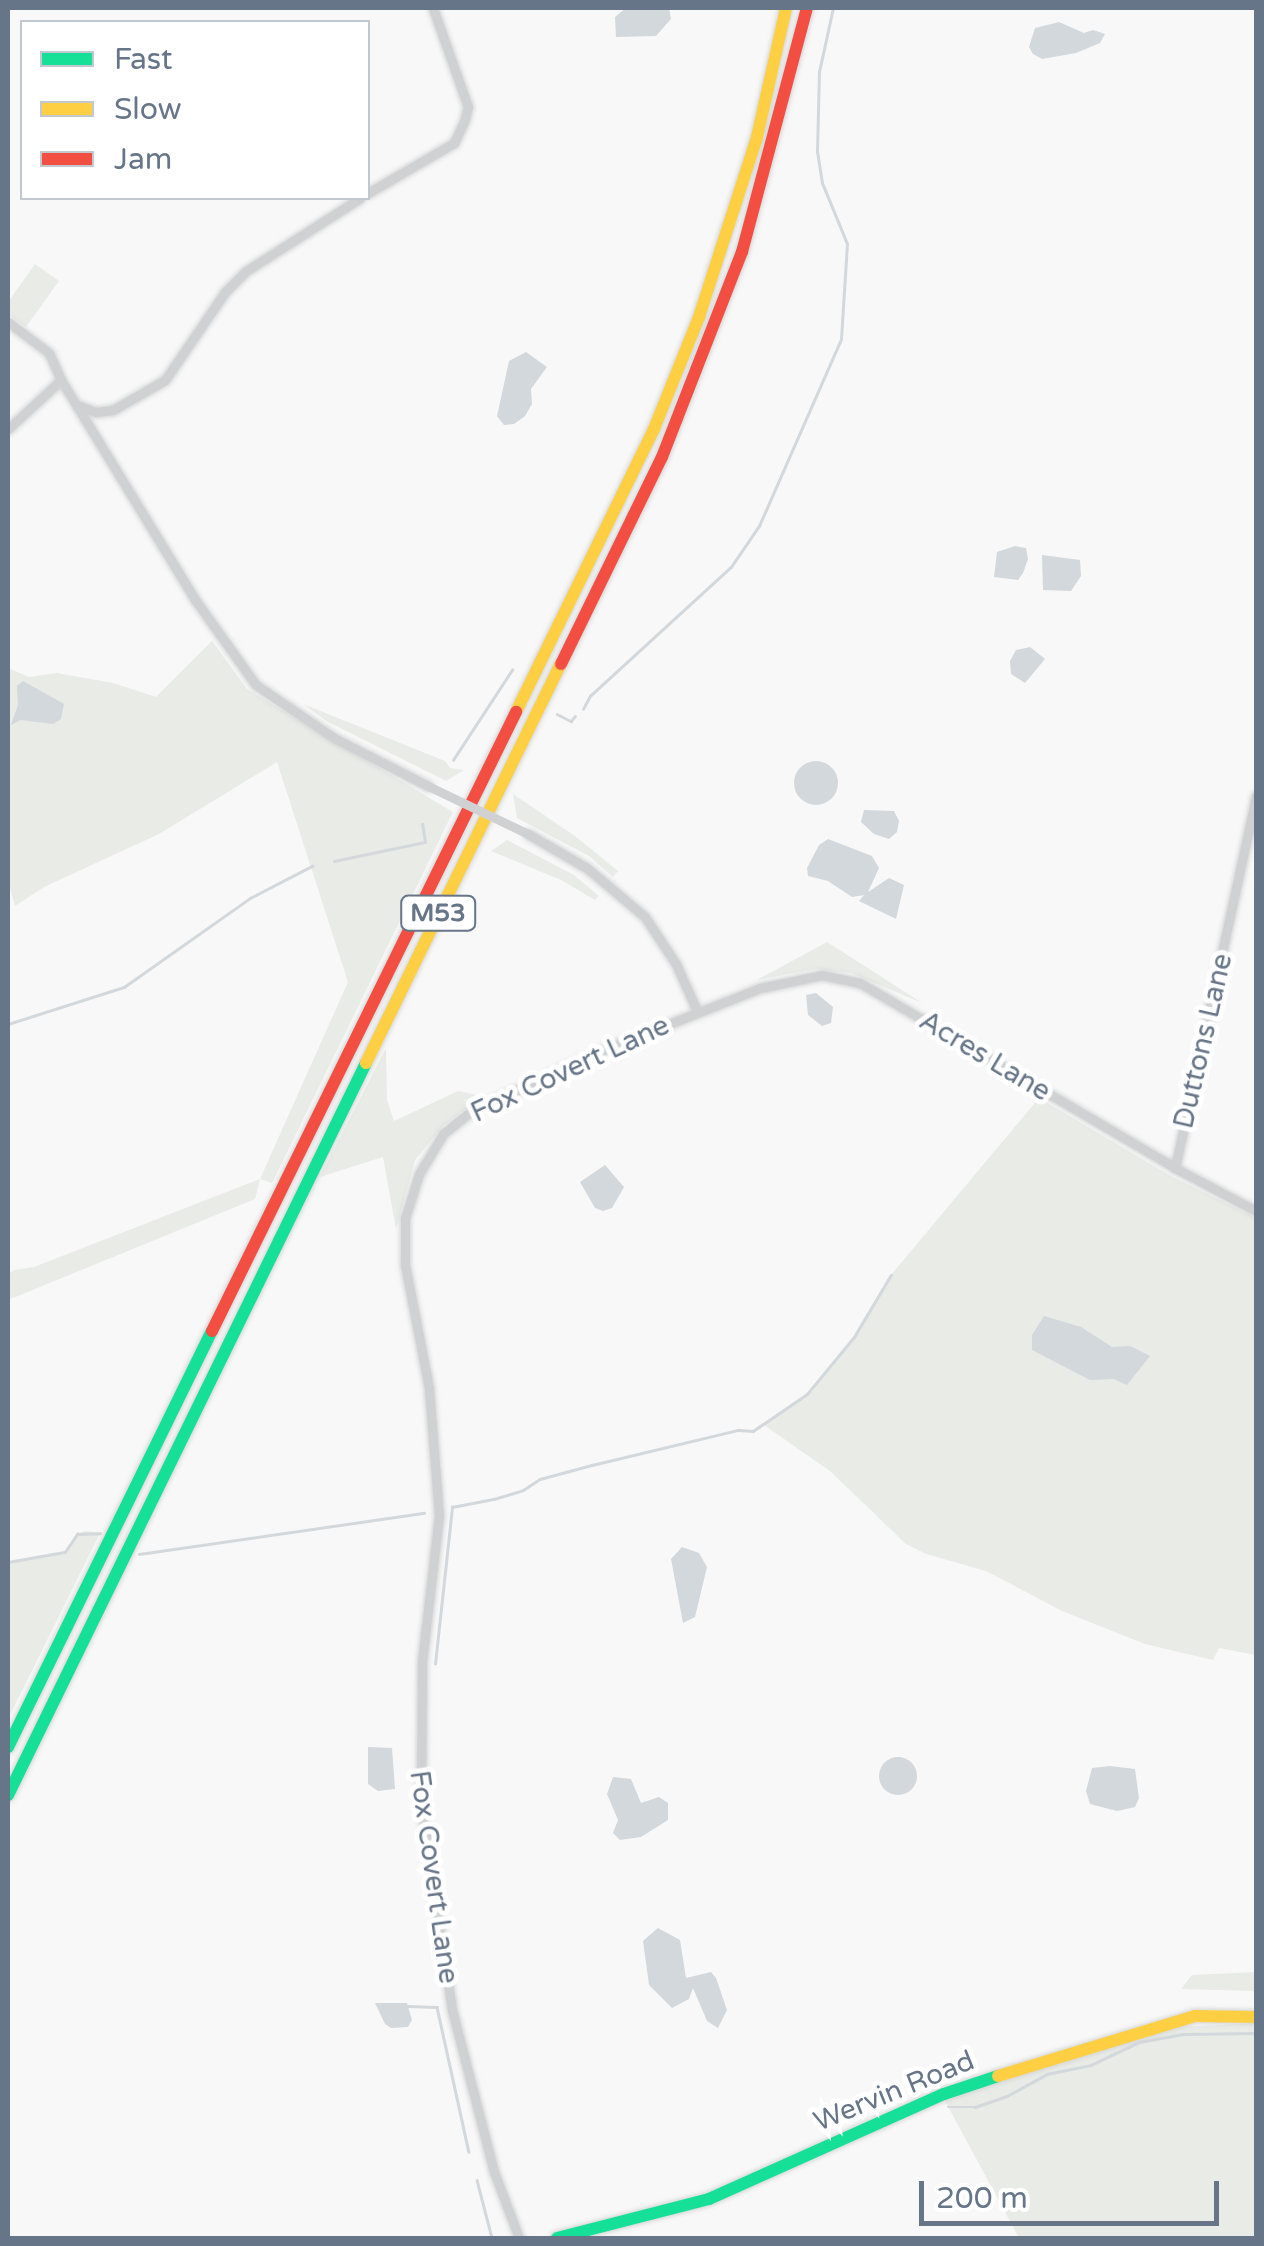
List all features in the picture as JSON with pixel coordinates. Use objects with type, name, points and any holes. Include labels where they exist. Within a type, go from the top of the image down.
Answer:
[{"type":"main road","name":"M53","points":[[8,1747],[654,429],[699,317],[752,156],[786,8]]},
{"type":"main road","name":"M53","points":[[8,1795],[662,457],[742,252],[807,8]]},
{"type":"main road","name":"Wervin Road","points":[[557,2238],[710,2199],[944,2094],[1094,2042],[1196,2016],[1256,2017]]},
{"type":"street","points":[[370,192],[454,143],[464,122],[468,107],[434,8]]},
{"type":"street","points":[[80,406],[96,412],[113,410],[165,380],[225,292],[246,271],[357,200]]},
{"type":"street","name":"Fox Covert Lane","points":[[8,322],[49,353],[61,380],[196,601],[256,685],[334,738],[528,834],[587,868],[645,917],[676,964],[698,1011],[472,1110],[443,1134],[419,1174],[405,1218],[405,1265],[428,1388],[439,1516],[422,1662],[421,1802],[452,2010],[494,2172],[519,2238]]},
{"type":"street","points":[[8,429],[61,380]]},
{"type":"street","name":"Duttons Lane","points":[[1174,1168],[1256,796]]},
{"type":"street","name":"Acres Lane","points":[[698,1011],[760,988],[822,974],[860,983],[1256,1212]]},
{"type":"shaded area","points":[[626,8],[669,8],[671,19],[656,36],[616,37],[615,17]]},
{"type":"shaded area","points":[[1059,22],[1084,33],[1093,30],[1105,34],[1100,43],[1076,53],[1042,59],[1033,54],[1029,47],[1035,28]]},
{"type":"shaded area","points":[[35,264],[59,281],[26,327],[8,314],[8,302]]},
{"type":"shaded area","points":[[526,352],[547,367],[531,389],[532,404],[525,416],[514,424],[504,425],[497,416],[509,361]]},
{"type":"shaded area","points":[[1015,546],[1026,548],[1028,559],[1023,573],[1018,580],[994,577],[997,552]]},
{"type":"shaded area","points":[[1042,555],[1080,560],[1081,576],[1071,591],[1043,590]]},
{"type":"shaded area","points":[[212,641],[247,689],[453,812],[272,1183],[260,1179],[348,982],[277,762],[159,834],[44,887],[15,906],[8,881],[8,668],[29,677],[57,673],[113,683],[156,697]]},
{"type":"shaded area","points":[[1030,647],[1045,659],[1025,683],[1011,674],[1010,661],[1016,650]]},
{"type":"shaded area","points":[[23,681],[64,704],[61,719],[53,724],[21,720],[11,725],[18,705],[17,686]]},
{"type":"shaded area","points":[[303,704],[445,761],[450,768],[464,770],[446,781],[328,722]]},
{"type":"shaded area","points":[[816,761],[832,767],[838,783],[832,799],[816,805],[800,799],[794,783],[800,767]]},
{"type":"shaded area","points":[[513,794],[618,871],[613,877],[589,856],[517,818]]},
{"type":"shaded area","points":[[864,810],[894,811],[899,821],[897,832],[889,839],[874,834],[861,822]]},
{"type":"shaded area","points":[[828,839],[872,856],[879,868],[868,892],[889,878],[904,885],[896,919],[859,901],[864,895],[852,897],[828,881],[808,876],[807,868],[819,845]]},
{"type":"shaded area","points":[[507,840],[574,875],[599,896],[595,900],[561,880],[491,851]]},
{"type":"shaded area","points":[[827,942],[922,1003],[851,973],[816,969],[757,980]]},
{"type":"shaded area","points":[[816,993],[833,1007],[831,1023],[822,1026],[808,1015],[806,995]]},
{"type":"shaded area","points":[[386,1048],[387,1100],[394,1121],[458,1091],[482,1096],[444,1125],[415,1160],[396,1229],[383,1157],[320,1177]]},
{"type":"shaded area","points":[[1039,1098],[1171,1176],[1256,1218],[1256,1655],[1219,1648],[1213,1660],[1145,1644],[1062,1611],[986,1571],[926,1554],[906,1544],[830,1471],[764,1425],[807,1394],[854,1337],[891,1275]]},
{"type":"shaded area","points":[[605,1165],[624,1187],[612,1208],[603,1211],[595,1208],[580,1182]]},
{"type":"shaded area","points":[[260,1179],[255,1199],[8,1300],[8,1274],[14,1270],[34,1267]]},
{"type":"shaded area","points":[[1044,1316],[1081,1327],[1112,1347],[1130,1346],[1150,1356],[1127,1385],[1114,1379],[1090,1380],[1032,1350],[1032,1335]]},
{"type":"shaded area","points":[[100,1533],[8,1719],[8,1562],[64,1552],[77,1534]]},
{"type":"shaded area","points":[[682,1547],[699,1553],[707,1567],[695,1617],[683,1623],[671,1559]]},
{"type":"shaded area","points":[[368,1747],[392,1748],[395,1789],[378,1791],[368,1784]]},
{"type":"shaded area","points":[[898,1757],[911,1763],[917,1776],[911,1789],[898,1795],[885,1789],[879,1776],[885,1763]]},
{"type":"shaded area","points":[[1092,1768],[1135,1769],[1139,1798],[1135,1807],[1117,1811],[1090,1804],[1086,1791]]},
{"type":"shaded area","points":[[613,1777],[631,1779],[641,1803],[659,1797],[668,1803],[668,1820],[641,1837],[620,1840],[613,1833],[618,1820],[607,1794]]},
{"type":"shaded area","points":[[658,1928],[680,1940],[686,1978],[711,1972],[716,1978],[727,2010],[718,2028],[707,2021],[693,1988],[689,1999],[672,2008],[649,1985],[643,1941]]},
{"type":"shaded area","points":[[1256,1972],[1256,1991],[1181,1989],[1192,1975]]},
{"type":"shaded area","points":[[375,2003],[407,2003],[412,2020],[408,2027],[391,2028],[385,2024]]},
{"type":"shaded area","points":[[1256,2023],[1256,2238],[1019,2238],[944,2099],[1141,2029]]},
{"type":"waterway","points":[[583,709],[590,696],[731,567],[759,526],[841,339],[847,244],[822,183],[817,152],[819,72],[833,8]]},
{"type":"waterway","points":[[453,760],[512,670]]},
{"type":"waterway","points":[[557,714],[571,721],[575,716]]},
{"type":"waterway","points":[[334,861],[425,842],[422,824]]},
{"type":"waterway","points":[[8,1024],[124,987],[250,898],[312,866]]},
{"type":"waterway","points":[[435,1664],[452,1507],[494,1499],[523,1490],[540,1479],[592,1465],[738,1430],[753,1431],[807,1394],[854,1337],[891,1275]]},
{"type":"waterway","points":[[139,1554],[424,1513]]},
{"type":"waterway","points":[[8,1562],[65,1552],[77,1534],[100,1533]]},
{"type":"waterway","points":[[408,2006],[437,2007],[469,2152]]},
{"type":"waterway","points":[[948,2107],[975,2107],[1007,2096],[1047,2074],[1091,2065],[1139,2042],[1184,2034],[1256,2033]]},
{"type":"waterway","points":[[477,2180],[492,2238]]},
{"type":"traffic: fast","points":[[8,1795],[366,1063]]},
{"type":"traffic: fast","points":[[8,1747],[212,1331]]},
{"type":"traffic: fast","points":[[557,2238],[709,2199],[944,2094],[998,2076]]},
{"type":"traffic: slow","points":[[516,712],[654,429],[699,317],[757,137],[786,8]]},
{"type":"traffic: slow","points":[[366,1063],[561,664]]},
{"type":"traffic: slow","points":[[998,2076],[1195,2016],[1256,2017]]},
{"type":"traffic: jam","points":[[561,664],[662,457],[742,252],[807,8]]},
{"type":"traffic: jam","points":[[212,1331],[516,712]]}]
